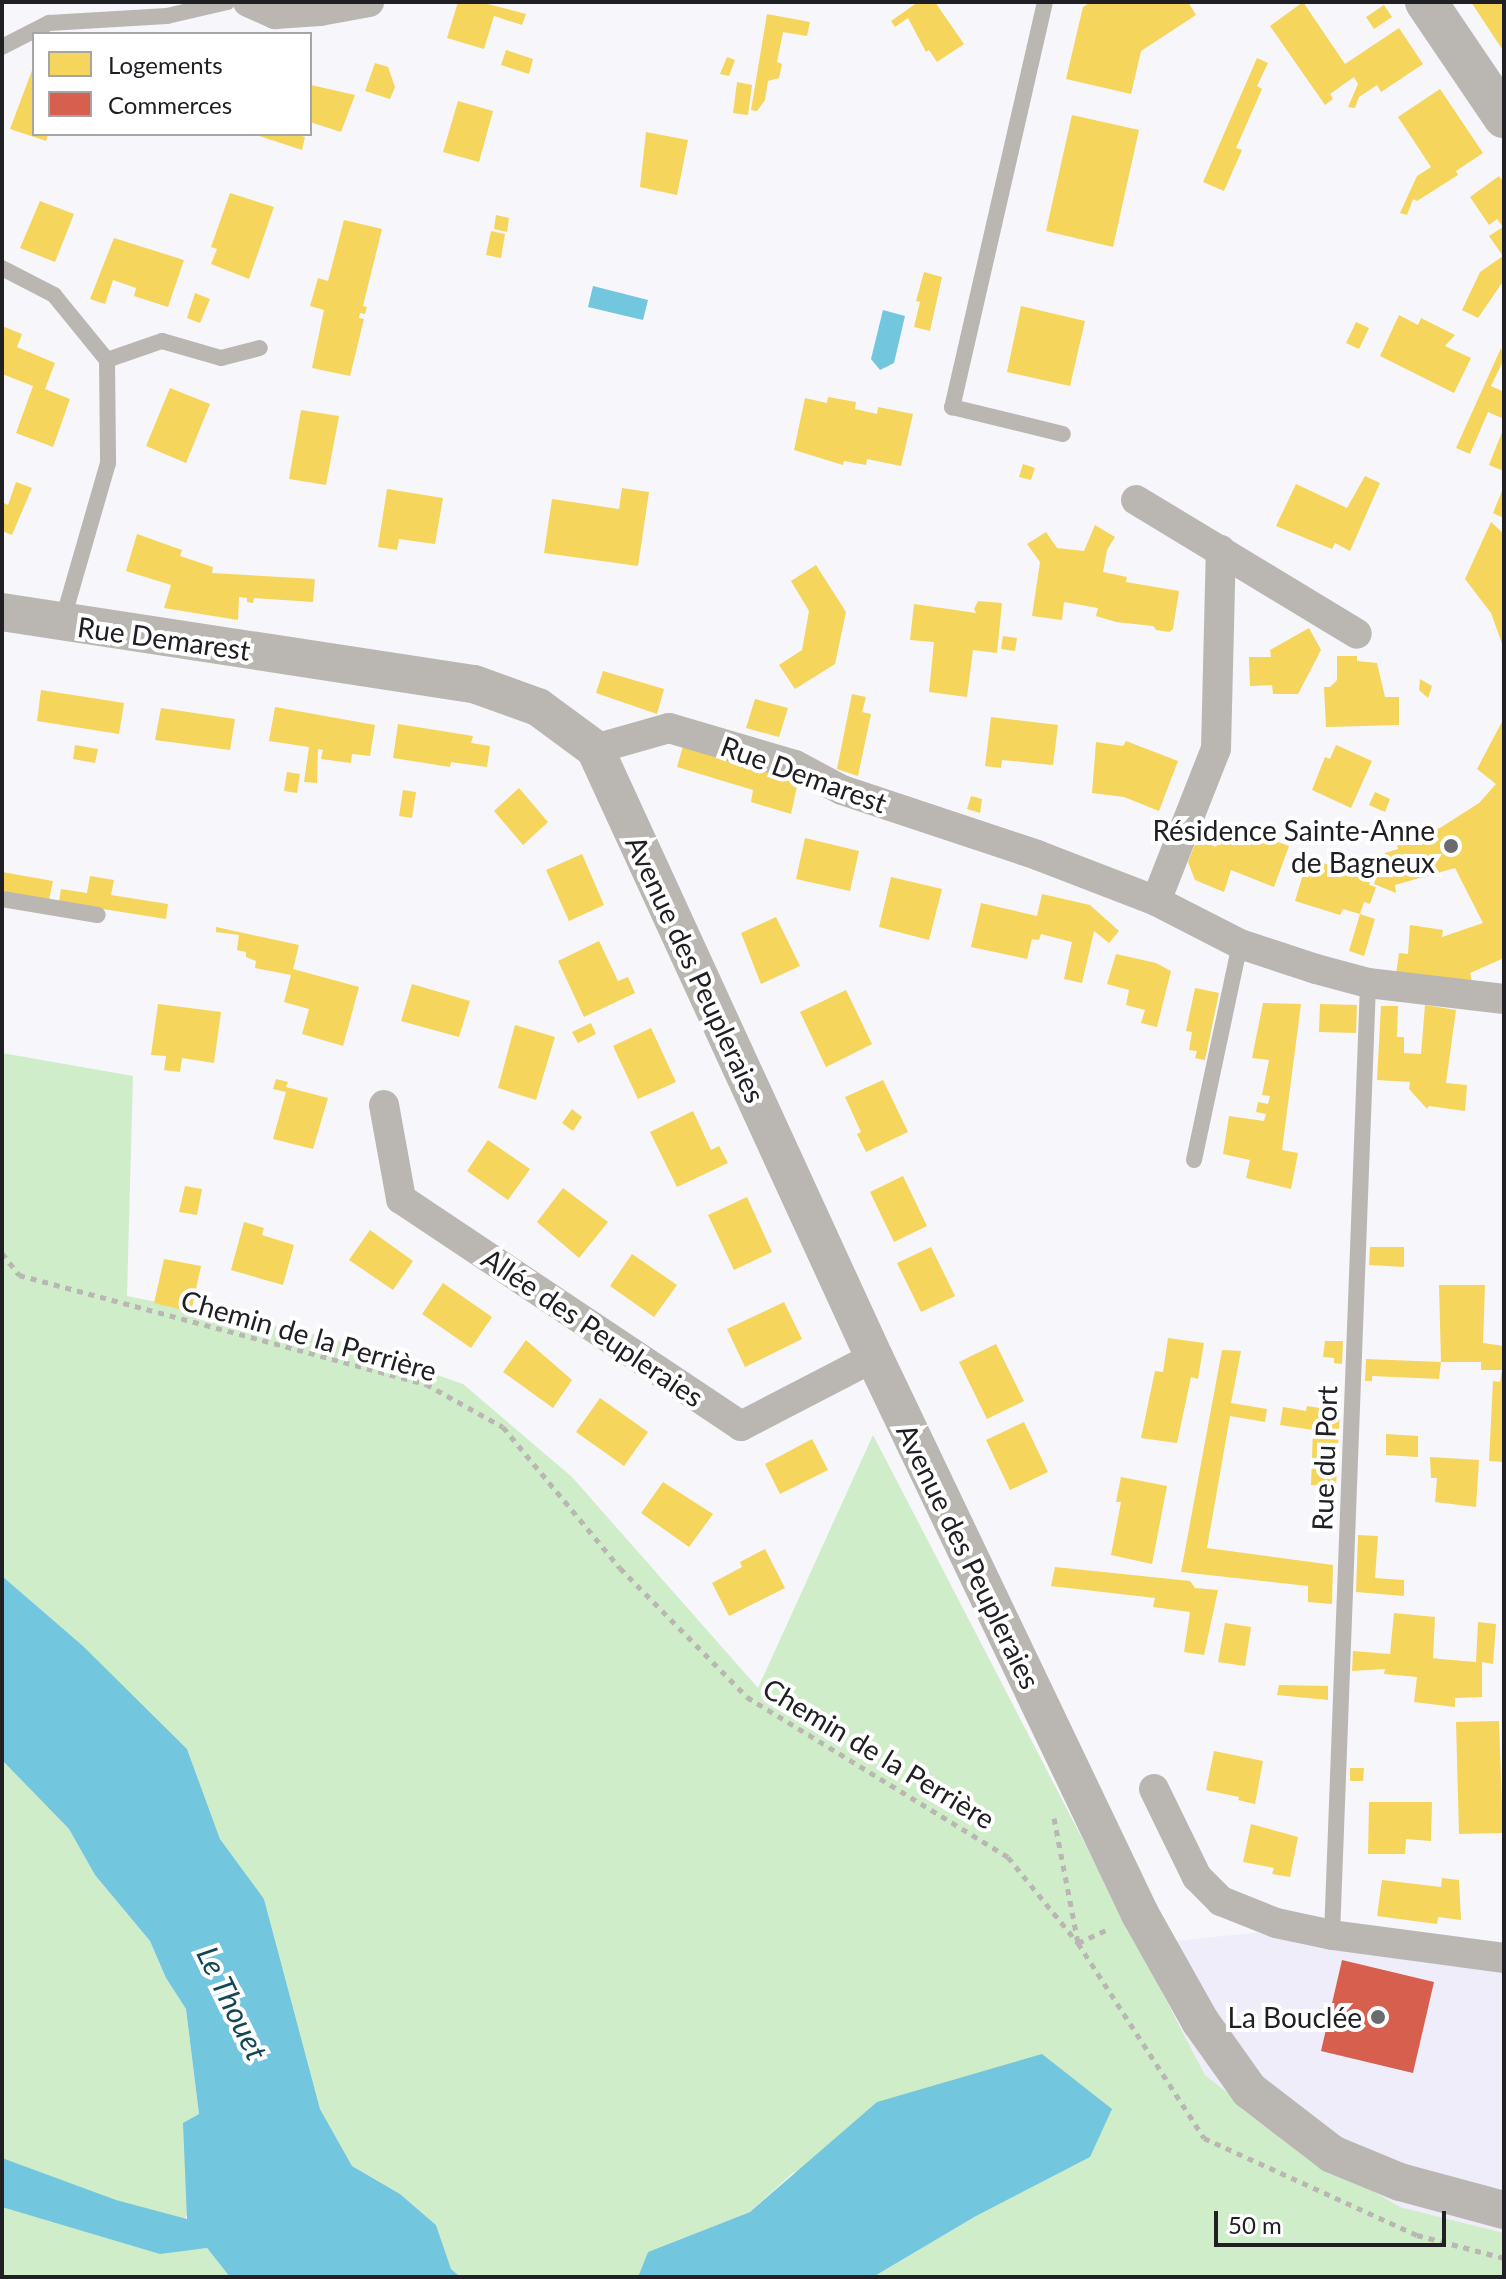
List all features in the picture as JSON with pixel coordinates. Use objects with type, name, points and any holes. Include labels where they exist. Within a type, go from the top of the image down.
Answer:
[{"type":"main road","points":[[1426,2],[1504,117]]},
{"type":"street","points":[[248,2],[275,14],[357,7],[369,2]]},
{"type":"street","points":[[1136,500],[1357,634]]},
{"type":"street","points":[[1156,901],[1216,749],[1221,550]]},
{"type":"street","name":"Rue Demarest","points":[[2,612],[474,684],[538,707],[595,749],[669,728],[795,765],[842,790],[1037,855],[1156,901],[1240,944],[1368,983],[1504,999]]},
{"type":"street","name":"Avenue des Peupleraies","points":[[595,749],[874,1357],[1140,1914],[1200,2021],[1249,2090],[1332,2154],[1400,2182],[1504,2210]]},
{"type":"street","name":"Allée des Peupleraies","points":[[384,1105],[401,1199],[741,1426],[874,1357]]},
{"type":"street","points":[[1154,1789],[1197,1877],[1221,1901],[1276,1923],[1332,1935],[1504,1958]]},
{"type":"lane","points":[[2,47],[49,23],[167,16],[227,2]]},
{"type":"lane","points":[[1045,2],[952,407],[1063,434]]},
{"type":"lane","points":[[2,268],[54,295],[107,360],[108,463],[62,623]]},
{"type":"lane","points":[[107,360],[162,341],[221,358],[260,348]]},
{"type":"lane","points":[[2,899],[98,915]]},
{"type":"lane","points":[[1194,1160],[1240,944]]},
{"type":"lane","name":"Rue du Port","points":[[1332,1935],[1368,983]]},
{"type":"path","name":"Chemin de la Perrière","points":[[2,1253],[19,1275],[426,1384],[503,1427],[620,1568],[747,1697],[960,1824],[1008,1857],[1078,1943]]},
{"type":"shaded area","points":[[1279,1930],[1504,1964],[1504,2233],[1400,2207],[1290,2142],[1205,2075],[1140,1945]]},
{"type":"green space","points":[[2,1053],[133,1076],[127,1296],[327,1337],[463,1384],[572,1477],[758,1688],[873,1435],[1205,2075],[1290,2142],[1400,2207],[1504,2233],[1504,2277],[873,2277],[976,2216],[794,2172],[750,2212],[648,2252],[638,2277],[460,2277],[451,2270],[436,2225],[400,2194],[352,2166],[320,2109],[264,1899],[220,1839],[187,1749],[83,1646],[2,1576]]},
{"type":"green space","points":[[2,1760],[69,1829],[95,1875],[150,1941],[166,1978],[186,2009],[199,2114],[184,2123],[189,2212],[161,2253],[207,2248],[230,2277],[2,2277]]},
{"type":"water","points":[[593,286],[648,300],[643,320],[588,307]]},
{"type":"water","points":[[883,310],[905,316],[894,363],[880,370],[871,359]]},
{"type":"water","name":"Le Thouet","points":[[2,1576],[83,1646],[187,1749],[220,1839],[264,1899],[320,2109],[352,2166],[400,2194],[436,2225],[451,2269],[460,2277],[230,2277],[207,2248],[160,2254],[2,2207],[2,2158],[116,2200],[187,2219],[183,2123],[199,2114],[186,2009],[166,1978],[150,1941],[95,1875],[69,1829],[2,1760]]},
{"type":"water","points":[[1042,2054],[1112,2109],[1090,2157],[976,2216],[873,2277],[638,2277],[648,2252],[750,2212],[877,2102]]},
{"type":"building: Logements","points":[[458,2],[480,2],[526,14],[522,25],[494,16],[484,49],[447,38]]},
{"type":"building: Logements","points":[[918,2],[935,2],[964,44],[937,62],[929,50],[926,52],[908,18],[895,27],[891,21]]},
{"type":"building: Logements","points":[[1091,2],[1188,2],[1196,15],[1141,51],[1131,94],[1066,79],[1083,7]]},
{"type":"building: Logements","points":[[1303,2],[1345,64],[1399,28],[1423,64],[1381,92],[1377,85],[1359,97],[1355,108],[1348,107],[1358,84],[1354,77],[1330,94],[1333,99],[1325,105],[1270,26]]},
{"type":"building: Logements","points":[[1471,2],[1504,2],[1504,52]]},
{"type":"building: Logements","points":[[1384,5],[1392,17],[1374,29],[1366,17]]},
{"type":"building: Logements","points":[[767,14],[810,22],[807,36],[783,32],[777,62],[782,64],[779,78],[768,81],[765,100],[757,111],[751,110]]},
{"type":"building: Logements","points":[[506,50],[533,59],[529,74],[501,65]]},
{"type":"building: Logements","points":[[727,57],[735,60],[729,76],[720,74]]},
{"type":"building: Logements","points":[[1257,58],[1268,63],[1257,86],[1262,89],[1236,148],[1242,150],[1224,191],[1203,182]]},
{"type":"building: Logements","points":[[375,63],[388,67],[395,87],[390,99],[365,91]]},
{"type":"building: Logements","points":[[32,70],[32,136],[47,136],[46,141],[10,129]]},
{"type":"building: Logements","points":[[737,82],[752,85],[748,115],[733,113]]},
{"type":"building: Logements","points":[[312,85],[355,95],[341,132],[312,123]]},
{"type":"building: Logements","points":[[1440,89],[1483,153],[1456,171],[1458,175],[1417,201],[1413,199],[1407,215],[1400,213],[1417,176],[1431,167],[1398,117]]},
{"type":"building: Logements","points":[[458,101],[493,111],[479,162],[443,152]]},
{"type":"building: Logements","points":[[1072,115],[1139,130],[1113,247],[1046,231]]},
{"type":"building: Logements","points":[[646,132],[688,140],[677,195],[640,187]]},
{"type":"building: Logements","points":[[259,136],[305,137],[302,150]]},
{"type":"building: Logements","points":[[1499,176],[1504,183],[1504,280],[1478,318],[1462,310],[1480,272],[1503,256],[1489,236],[1503,227],[1497,219],[1489,225],[1470,197]]},
{"type":"building: Logements","points":[[230,193],[274,207],[249,279],[211,264],[217,249],[211,247]]},
{"type":"building: Logements","points":[[40,201],[74,214],[55,262],[20,248]]},
{"type":"building: Logements","points":[[496,215],[509,218],[507,232],[494,229]]},
{"type":"building: Logements","points":[[344,220],[382,229],[363,306],[367,307],[365,314],[360,313],[359,318],[364,319],[350,376],[312,368],[324,310],[310,306],[318,278],[328,281]]},
{"type":"building: Logements","points":[[491,231],[505,234],[501,258],[486,255]]},
{"type":"building: Logements","points":[[114,238],[184,260],[168,307],[134,296],[136,288],[113,280],[105,304],[90,299]]},
{"type":"building: Logements","points":[[924,272],[942,277],[930,331],[914,327],[920,302],[916,301]]},
{"type":"building: Logements","points":[[195,293],[210,299],[200,323],[187,318]]},
{"type":"building: Logements","points":[[1021,306],[1085,321],[1070,386],[1007,372]]},
{"type":"building: Logements","points":[[1399,315],[1418,325],[1421,318],[1455,335],[1445,346],[1471,358],[1454,393],[1380,356]]},
{"type":"building: Logements","points":[[1356,322],[1369,328],[1359,349],[1346,343]]},
{"type":"building: Logements","points":[[2,326],[22,334],[17,347],[55,363],[45,389],[70,399],[53,447],[16,433],[33,386],[2,374]]},
{"type":"building: Logements","points":[[1501,348],[1504,359],[1491,386],[1504,392],[1504,419],[1488,412],[1470,454],[1456,448]]},
{"type":"building: Logements","points":[[170,388],[210,404],[186,463],[146,446]]},
{"type":"building: Logements","points":[[828,397],[856,402],[855,409],[877,414],[878,407],[913,414],[901,466],[867,459],[866,465],[844,461],[843,465],[794,450],[805,398],[827,403]]},
{"type":"building: Logements","points":[[301,410],[339,416],[326,485],[289,479]]},
{"type":"building: Logements","points":[[1504,427],[1504,471],[1489,465]]},
{"type":"building: Logements","points":[[1023,464],[1035,468],[1031,480],[1019,477]]},
{"type":"building: Logements","points":[[1365,476],[1380,483],[1350,551],[1335,543],[1332,549],[1276,526],[1296,484],[1347,508]]},
{"type":"building: Logements","points":[[16,482],[32,488],[12,535],[2,531],[2,502],[8,505]]},
{"type":"building: Logements","points":[[1504,486],[1504,518],[1493,513]]},
{"type":"building: Logements","points":[[622,488],[649,492],[638,566],[544,553],[552,499],[619,509]]},
{"type":"building: Logements","points":[[387,489],[443,498],[435,544],[399,539],[397,550],[378,547]]},
{"type":"building: Logements","points":[[1491,522],[1504,534],[1504,649],[1491,613],[1465,579]]},
{"type":"building: Logements","points":[[1095,525],[1115,537],[1107,550],[1103,572],[1127,577],[1126,582],[1179,591],[1173,629],[1169,632],[1156,630],[1153,626],[1116,622],[1096,616],[1098,608],[1064,602],[1062,620],[1032,616],[1040,562],[1027,544],[1046,532],[1057,548],[1084,551]]},
{"type":"building: Logements","points":[[137,534],[182,550],[180,556],[213,567],[212,573],[315,579],[313,602],[254,598],[253,603],[239,597],[238,620],[164,608],[171,585],[126,571]]},
{"type":"building: Logements","points":[[816,565],[846,612],[835,664],[795,689],[779,665],[802,650],[809,611],[791,581]]},
{"type":"building: Logements","points":[[978,601],[1002,603],[997,653],[973,650],[967,697],[929,692],[934,642],[910,640],[914,604],[976,613],[974,609]]},
{"type":"building: Logements","points":[[1309,628],[1321,650],[1298,694],[1273,694],[1272,685],[1250,686],[1249,657],[1271,657],[1270,650]]},
{"type":"building: Logements","points":[[1003,636],[1017,638],[1015,651],[1001,649]]},
{"type":"building: Logements","points":[[1337,656],[1357,656],[1357,661],[1377,663],[1385,697],[1399,697],[1399,725],[1326,727],[1324,687],[1330,687],[1337,680]]},
{"type":"building: Logements","points":[[603,671],[664,689],[657,714],[596,693]]},
{"type":"building: Logements","points":[[1420,679],[1432,686],[1428,698],[1419,690]]},
{"type":"building: Logements","points":[[41,690],[124,703],[119,734],[37,721]]},
{"type":"building: Logements","points":[[852,694],[866,697],[862,712],[871,714],[858,776],[837,769]]},
{"type":"building: Logements","points":[[755,699],[788,708],[779,737],[746,728]]},
{"type":"building: Logements","points":[[275,707],[375,725],[370,756],[352,754],[351,763],[321,759],[323,750],[318,749],[317,783],[304,782],[309,747],[269,741]]},
{"type":"building: Logements","points":[[161,708],[235,719],[230,750],[155,740]]},
{"type":"building: Logements","points":[[991,717],[1058,725],[1053,765],[1002,760],[1001,768],[985,766]]},
{"type":"building: Logements","name":"Résidence Sainte-Anne de Bagneux","points":[[1504,718],[1504,958],[1470,973],[1472,982],[1396,974],[1399,953],[1408,954],[1410,925],[1443,930],[1442,937],[1483,923],[1455,868],[1395,885],[1396,893],[1374,884],[1385,853],[1398,849],[1397,843],[1440,828],[1479,803],[1496,784],[1477,769]]},
{"type":"building: Logements","points":[[398,724],[473,736],[471,743],[490,746],[487,767],[451,762],[450,767],[393,758]]},
{"type":"building: Logements","points":[[1126,741],[1178,761],[1159,811],[1124,797],[1092,793],[1096,742],[1123,746]]},
{"type":"building: Logements","points":[[75,745],[98,749],[95,763],[73,759]]},
{"type":"building: Logements","points":[[1336,745],[1372,761],[1351,808],[1312,790],[1325,757],[1330,759]]},
{"type":"building: Logements","points":[[683,746],[798,782],[791,814],[751,802],[753,790],[677,767]]},
{"type":"building: Logements","points":[[287,772],[300,774],[297,793],[284,791]]},
{"type":"building: Logements","points":[[519,788],[548,822],[523,845],[494,811]]},
{"type":"building: Logements","points":[[403,790],[416,792],[412,818],[399,816]]},
{"type":"building: Logements","points":[[1375,792],[1390,799],[1385,812],[1369,805]]},
{"type":"building: Logements","points":[[971,796],[982,799],[980,813],[967,809]]},
{"type":"building: Logements","points":[[1223,822],[1289,846],[1274,887],[1231,870],[1224,892],[1195,880],[1188,862],[1197,839],[1216,847]]},
{"type":"building: Logements","points":[[805,838],[859,851],[850,891],[796,879]]},
{"type":"building: Logements","points":[[582,854],[604,905],[569,921],[546,870]]},
{"type":"building: Logements","points":[[1308,858],[1354,873],[1355,868],[1373,873],[1369,885],[1376,887],[1370,904],[1364,902],[1360,914],[1343,909],[1340,915],[1295,901]]},
{"type":"building: Logements","points":[[2,872],[53,881],[49,900],[2,892]]},
{"type":"building: Logements","points":[[90,876],[114,880],[111,895],[168,904],[166,919],[59,902],[61,889],[87,893]]},
{"type":"building: Logements","points":[[891,877],[942,889],[929,940],[879,927]]},
{"type":"building: Logements","points":[[1042,894],[1090,905],[1119,931],[1109,943],[1094,931],[1082,983],[1064,979],[1072,942],[1041,934],[1039,940],[1032,939],[1027,959],[971,947],[981,903],[1037,916]]},
{"type":"building: Logements","points":[[1360,914],[1375,919],[1364,956],[1349,951]]},
{"type":"building: Logements","points":[[776,917],[800,966],[761,984],[741,933]]},
{"type":"building: Logements","points":[[216,927],[299,945],[293,969],[359,987],[343,1046],[302,1034],[309,1009],[284,1002],[291,975],[255,968],[256,961],[246,957],[246,952],[237,950],[239,935],[216,932]]},
{"type":"building: Logements","points":[[599,941],[618,981],[628,977],[635,993],[584,1017],[558,961]]},
{"type":"building: Logements","points":[[1116,954],[1156,963],[1171,971],[1157,1027],[1141,1023],[1145,1010],[1126,1005],[1129,990],[1107,984]]},
{"type":"building: Logements","points":[[412,984],[470,1001],[459,1037],[401,1021]]},
{"type":"building: Logements","points":[[1195,988],[1219,993],[1205,1060],[1195,1058],[1197,1051],[1189,1050],[1192,1032],[1186,1031]]},
{"type":"building: Logements","points":[[846,990],[872,1044],[826,1067],[800,1012]]},
{"type":"building: Logements","points":[[1263,1003],[1301,1004],[1282,1150],[1298,1153],[1291,1189],[1246,1178],[1250,1160],[1223,1154],[1229,1116],[1264,1121],[1266,1114],[1256,1112],[1258,1102],[1268,1104],[1270,1096],[1262,1095],[1269,1060],[1252,1058]]},
{"type":"building: Logements","points":[[158,1004],[221,1012],[214,1063],[182,1058],[180,1072],[164,1070],[166,1056],[151,1055]]},
{"type":"building: Logements","points":[[1320,1004],[1357,1005],[1356,1033],[1319,1032]]},
{"type":"building: Logements","points":[[1425,1005],[1456,1010],[1446,1083],[1467,1085],[1465,1111],[1429,1106],[1427,1109],[1409,1089],[1410,1082],[1377,1080],[1381,1006],[1398,1006],[1397,1037],[1404,1037],[1404,1053],[1421,1054]]},
{"type":"building: Logements","points":[[591,1023],[596,1034],[578,1043],[572,1032]]},
{"type":"building: Logements","points":[[515,1025],[555,1037],[536,1100],[498,1088]]},
{"type":"building: Logements","points":[[651,1028],[676,1082],[638,1099],[613,1046]]},
{"type":"building: Logements","points":[[276,1079],[288,1082],[286,1087],[328,1098],[313,1149],[273,1139],[286,1092],[273,1089]]},
{"type":"building: Logements","points":[[883,1080],[908,1132],[866,1152],[857,1134],[861,1132],[845,1097]]},
{"type":"building: Logements","points":[[572,1109],[582,1117],[573,1131],[562,1123]]},
{"type":"building: Logements","points":[[693,1111],[711,1150],[719,1146],[728,1163],[677,1187],[650,1132]]},
{"type":"building: Logements","points":[[488,1140],[530,1169],[508,1200],[467,1171]]},
{"type":"building: Logements","points":[[903,1176],[927,1226],[894,1242],[870,1192]]},
{"type":"building: Logements","points":[[185,1186],[202,1189],[197,1215],[179,1212]]},
{"type":"building: Logements","points":[[563,1188],[608,1222],[579,1258],[537,1222]]},
{"type":"building: Logements","points":[[747,1197],[772,1252],[734,1270],[708,1215]]},
{"type":"building: Logements","points":[[244,1222],[264,1228],[262,1235],[294,1245],[283,1285],[231,1270]]},
{"type":"building: Logements","points":[[370,1230],[413,1261],[393,1290],[349,1260]]},
{"type":"building: Logements","points":[[931,1247],[955,1296],[921,1312],[897,1263]]},
{"type":"building: Logements","points":[[1370,1247],[1404,1247],[1404,1267],[1369,1265]]},
{"type":"building: Logements","points":[[632,1254],[677,1285],[654,1317],[610,1286]]},
{"type":"building: Logements","points":[[164,1259],[201,1266],[191,1312],[154,1303]]},
{"type":"building: Logements","points":[[443,1283],[492,1317],[471,1348],[422,1314]]},
{"type":"building: Logements","points":[[1439,1285],[1485,1285],[1483,1343],[1504,1346],[1504,1462],[1489,1461],[1493,1381],[1500,1382],[1502,1370],[1481,1370],[1481,1362],[1441,1362]]},
{"type":"building: Logements","points":[[784,1302],[802,1339],[745,1367],[727,1329]]},
{"type":"building: Logements","points":[[1168,1338],[1204,1343],[1198,1379],[1191,1377],[1177,1443],[1141,1438],[1155,1371],[1163,1372]]},
{"type":"building: Logements","points":[[526,1340],[572,1380],[553,1408],[503,1372]]},
{"type":"building: Logements","points":[[1325,1341],[1343,1341],[1342,1364],[1334,1363],[1334,1358],[1323,1357]]},
{"type":"building: Logements","points":[[996,1344],[1024,1401],[987,1419],[959,1362]]},
{"type":"building: Logements","points":[[1222,1350],[1241,1351],[1231,1403],[1267,1409],[1265,1422],[1230,1416],[1207,1548],[1333,1565],[1332,1604],[1308,1602],[1308,1586],[1181,1572]]},
{"type":"building: Logements","points":[[1366,1359],[1441,1362],[1439,1379],[1372,1376],[1372,1381],[1365,1381]]},
{"type":"building: Logements","points":[[600,1398],[648,1432],[624,1466],[576,1432]]},
{"type":"building: Logements","points":[[1307,1406],[1340,1411],[1336,1486],[1311,1485],[1313,1430],[1280,1425],[1283,1407],[1306,1411]]},
{"type":"building: Logements","points":[[1024,1422],[1048,1472],[1010,1490],[986,1440]]},
{"type":"building: Logements","points":[[1386,1434],[1418,1436],[1418,1457],[1386,1455]]},
{"type":"building: Logements","points":[[812,1439],[828,1470],[780,1494],[765,1464]]},
{"type":"building: Logements","points":[[1430,1457],[1479,1460],[1476,1507],[1435,1502],[1437,1478],[1431,1478]]},
{"type":"building: Logements","points":[[1121,1477],[1167,1486],[1152,1564],[1111,1555],[1121,1502],[1116,1502]]},
{"type":"building: Logements","points":[[663,1482],[713,1514],[689,1547],[641,1513]]},
{"type":"building: Logements","points":[[1358,1535],[1378,1536],[1375,1578],[1404,1580],[1404,1596],[1356,1592]]},
{"type":"building: Logements","points":[[765,1549],[785,1588],[729,1616],[712,1583],[742,1567],[740,1562]]},
{"type":"building: Logements","points":[[1055,1567],[1190,1581],[1195,1588],[1218,1590],[1204,1655],[1184,1652],[1190,1612],[1153,1607],[1155,1598],[1051,1586]]},
{"type":"building: Logements","points":[[1394,1613],[1435,1617],[1433,1658],[1440,1659],[1476,1662],[1478,1622],[1496,1624],[1493,1664],[1482,1662],[1482,1697],[1455,1698],[1455,1707],[1414,1702],[1417,1677],[1384,1674],[1385,1669],[1352,1671],[1353,1651],[1390,1654]]},
{"type":"building: Logements","points":[[1225,1623],[1251,1627],[1245,1666],[1218,1662]]},
{"type":"building: Logements","points":[[1279,1685],[1328,1686],[1328,1700],[1277,1695]]},
{"type":"building: Logements","points":[[1499,1721],[1503,1833],[1459,1834],[1456,1722]]},
{"type":"building: Logements","points":[[1214,1751],[1263,1761],[1255,1804],[1206,1790]]},
{"type":"building: Logements","points":[[1350,1768],[1364,1768],[1363,1781],[1350,1781]]},
{"type":"building: Logements","points":[[1369,1802],[1432,1802],[1431,1841],[1406,1839],[1405,1854],[1368,1854]]},
{"type":"building: Logements","points":[[1251,1824],[1298,1837],[1290,1877],[1272,1874],[1274,1868],[1243,1862]]},
{"type":"building: Logements","points":[[1442,1878],[1459,1880],[1461,1920],[1438,1917],[1437,1924],[1377,1916],[1382,1880],[1441,1887]]},
{"type":"building: Commerces","name":"La Bouclée","points":[[1342,1960],[1434,1982],[1413,2073],[1321,2051]]},
{"type":"place","name":"Résidence Sainte-Anne de Bagneux","points":[[1451,846]]},
{"type":"place","name":"La Bouclée","points":[[1378,2017]]}]
